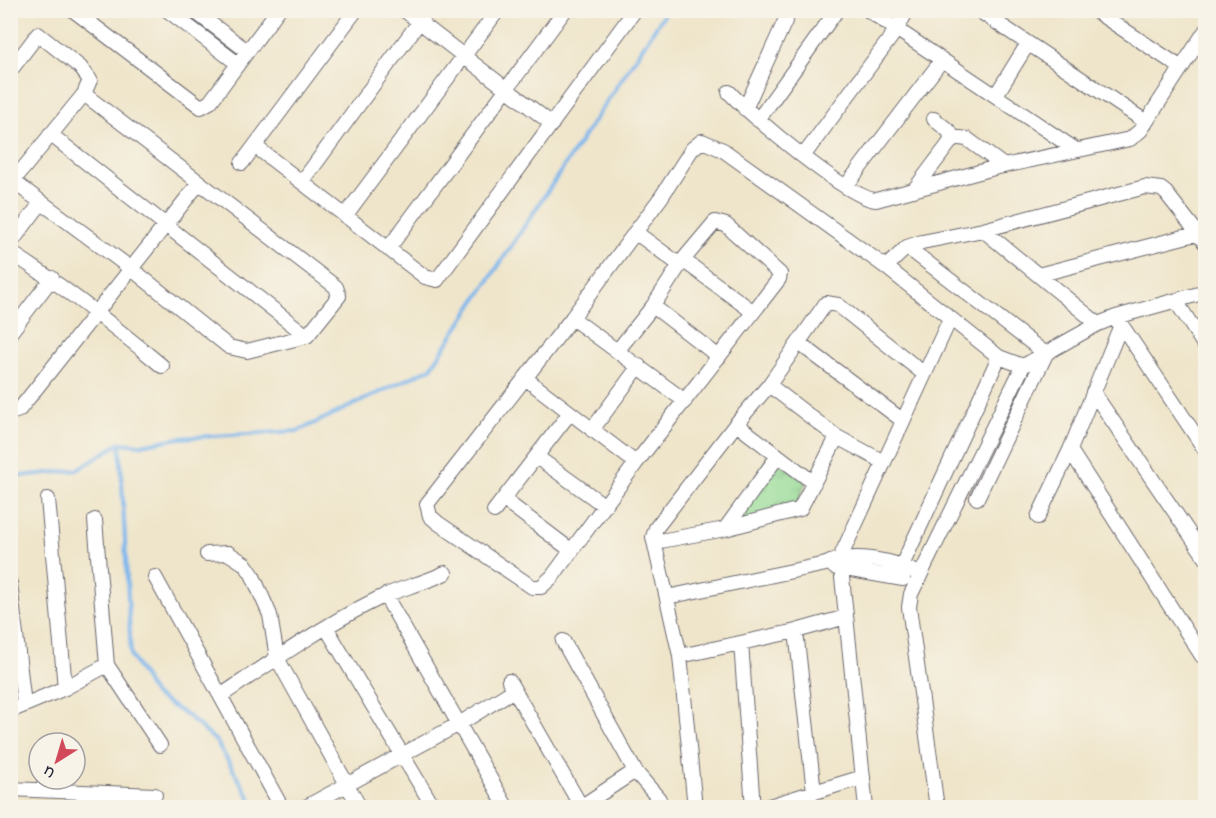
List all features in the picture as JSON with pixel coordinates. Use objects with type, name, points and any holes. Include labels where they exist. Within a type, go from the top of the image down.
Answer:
[{"type":"street","points":[[73,10],[201,107],[210,102],[278,10]]},
{"type":"street","points":[[167,10],[238,64]]},
{"type":"street","points":[[193,10],[247,51]]},
{"type":"street","points":[[242,163],[356,10]]},
{"type":"street","points":[[404,10],[552,124]]},
{"type":"street","points":[[302,182],[428,10]]},
{"type":"street","points":[[345,216],[498,10]]},
{"type":"street","points":[[388,249],[565,10]]},
{"type":"street","points":[[256,147],[425,278],[437,280],[635,10]]},
{"type":"street","points":[[745,109],[790,10]]},
{"type":"street","points":[[758,120],[837,10]]},
{"type":"street","points":[[868,10],[1076,150]]},
{"type":"street","points":[[804,155],[897,29],[907,10]]},
{"type":"street","points":[[978,10],[1146,123]]},
{"type":"street","points":[[1094,10],[1180,67]]},
{"type":"street","points":[[729,92],[758,120],[846,186],[870,200],[1004,166],[1130,139],[1146,123],[1206,30]]},
{"type":"street","points":[[10,71],[38,34],[86,72],[90,84],[12,180],[133,270],[217,338],[237,350],[247,351],[307,336],[339,296],[336,287],[84,94]]},
{"type":"street","points":[[996,95],[1027,45]]},
{"type":"street","points":[[846,186],[942,60]]},
{"type":"street","points":[[934,119],[946,128],[952,137],[967,139],[1004,166]]},
{"type":"street","points":[[50,134],[307,336]]},
{"type":"street","points":[[914,190],[949,145],[952,137]]},
{"type":"street","points":[[618,350],[715,222],[726,225],[780,274],[779,279],[636,463],[546,585],[536,589],[521,582],[438,523],[427,510],[427,504],[437,488],[572,318],[692,149],[706,141],[886,267],[999,357],[1023,366]]},
{"type":"street","points":[[10,413],[19,410],[133,270],[199,183]]},
{"type":"street","points":[[886,267],[907,247],[1152,187],[1167,193],[1202,238],[1038,275]]},
{"type":"street","points":[[10,244],[41,203]]},
{"type":"street","points":[[983,230],[1098,324]]},
{"type":"street","points":[[635,232],[752,311]]},
{"type":"street","points":[[907,247],[1046,354]]},
{"type":"street","points":[[10,252],[51,278],[97,312],[162,366]]},
{"type":"street","points":[[10,333],[51,278]]},
{"type":"street","points":[[937,807],[909,607],[917,579],[1023,366],[1098,324],[1118,321],[1206,292]]},
{"type":"street","points":[[1176,301],[1206,348]]},
{"type":"street","points":[[695,807],[680,656],[654,532],[660,521],[769,385],[826,303],[833,302],[923,373]]},
{"type":"street","points":[[653,306],[719,357]]},
{"type":"street","points":[[572,318],[685,401]]},
{"type":"street","points":[[866,807],[840,563],[882,461],[950,319]]},
{"type":"street","points":[[1038,517],[1070,450],[1118,321]]},
{"type":"street","points":[[1118,321],[1206,451]]},
{"type":"street","points":[[799,343],[902,420]]},
{"type":"street","points":[[977,498],[1046,354]]},
{"type":"street","points":[[899,570],[999,357]]},
{"type":"street","points":[[592,430],[639,366]]},
{"type":"street","points":[[525,378],[569,414],[636,463]]},
{"type":"street","points":[[769,385],[837,437],[882,461]]},
{"type":"street","points":[[1093,392],[1206,558]]},
{"type":"street","points":[[569,414],[499,505],[572,551]]},
{"type":"street","points":[[736,424],[814,483]]},
{"type":"street","points":[[655,543],[795,512],[804,506],[837,437]]},
{"type":"street","points":[[1070,450],[1202,656],[1206,656]]},
{"type":"street","points":[[725,529],[778,456]]},
{"type":"street","points":[[537,457],[605,506]]},
{"type":"street","points":[[48,500],[65,688]]},
{"type":"street","points":[[95,520],[107,665],[160,745]]},
{"type":"street","points":[[207,554],[228,553],[245,564],[252,574],[270,615],[277,658],[360,807]]},
{"type":"street","points":[[667,597],[826,564],[840,563],[899,570],[917,579]]},
{"type":"street","points":[[222,695],[277,658],[385,595],[427,582],[445,573]]},
{"type":"street","points":[[155,577],[282,807]]},
{"type":"street","points":[[10,583],[24,705]]},
{"type":"street","points":[[385,595],[507,807]]},
{"type":"street","points":[[680,656],[796,631],[846,617]]},
{"type":"street","points":[[327,629],[434,807]]},
{"type":"street","points":[[796,631],[814,792]]},
{"type":"street","points":[[563,641],[635,771],[659,799]]},
{"type":"street","points":[[741,643],[753,807]]},
{"type":"street","points":[[10,711],[65,688],[107,665]]},
{"type":"street","points":[[304,807],[459,724],[511,686],[581,807],[635,771]]},
{"type":"street","points":[[763,807],[862,777]]},
{"type":"street","points":[[10,789],[155,795]]},
{"type":"green space","points":[[768,456],[806,481],[796,507],[730,526]]},
{"type":"waterway","points":[[10,477],[77,470],[120,443],[141,445],[179,438],[298,431],[431,368],[667,10]]},
{"type":"waterway","points":[[120,444],[131,656],[154,695],[188,716],[216,741],[256,808]]}]
